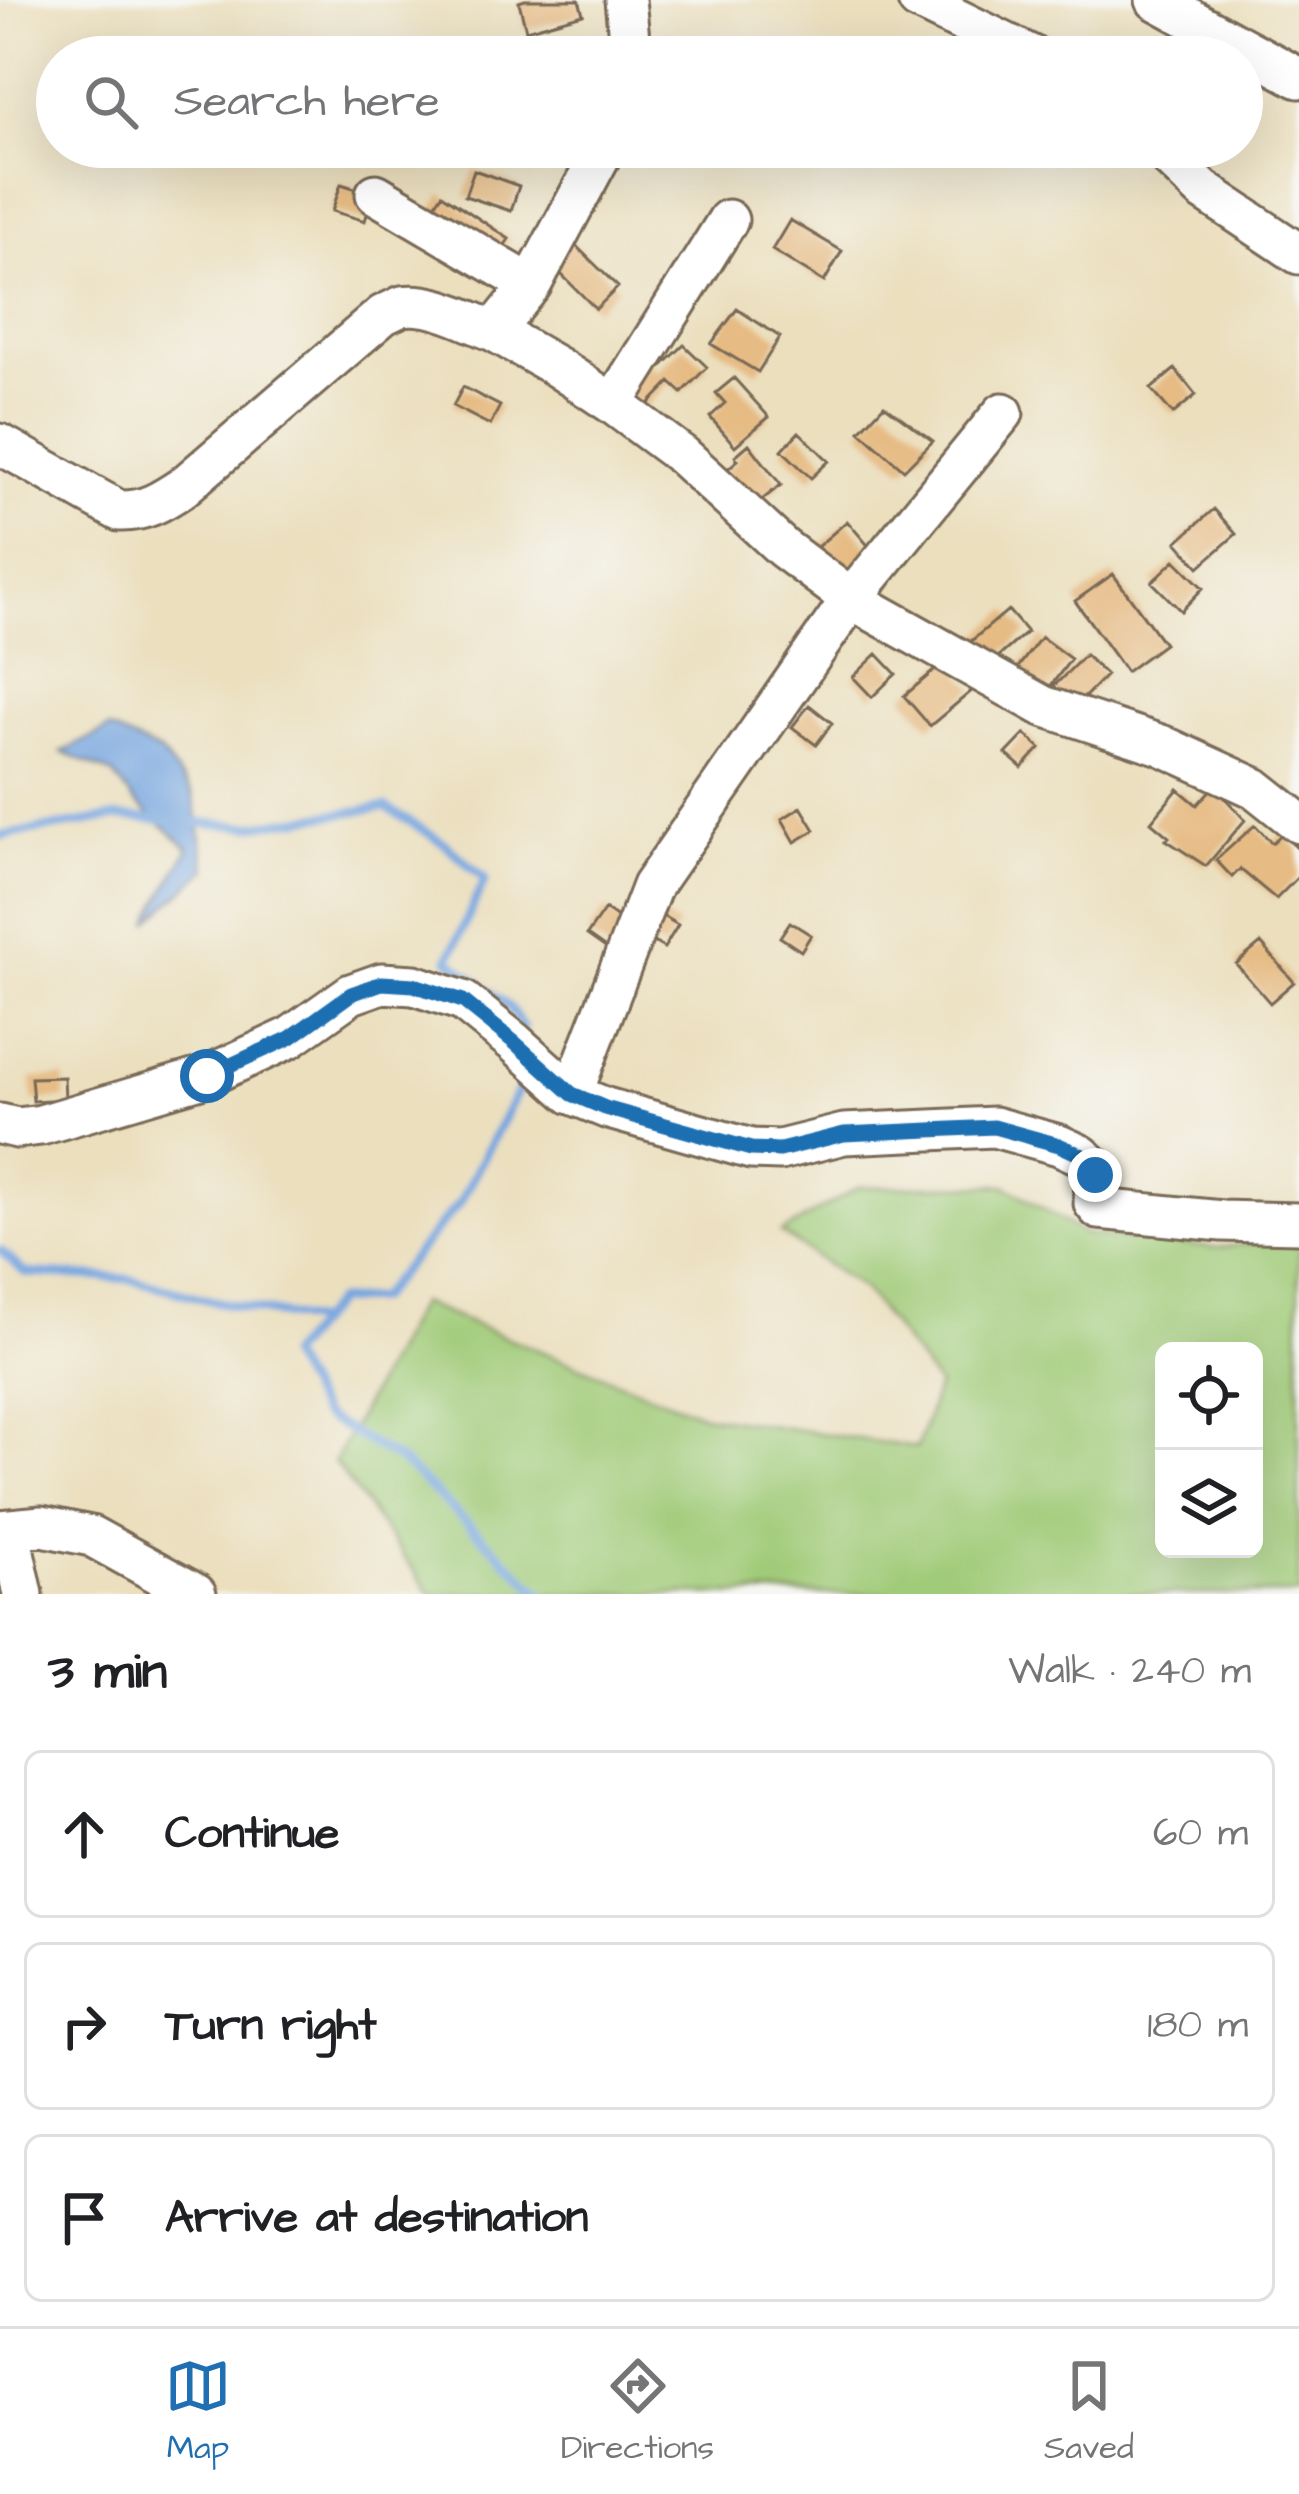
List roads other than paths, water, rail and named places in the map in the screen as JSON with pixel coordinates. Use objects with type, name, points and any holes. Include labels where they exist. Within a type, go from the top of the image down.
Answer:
[{"type":"street","points":[[625,0],[629,36]]},
{"type":"street","points":[[918,0],[991,36]]},
{"type":"street","points":[[1156,0],[1222,36]]},
{"type":"street","points":[[1263,58],[1299,78]]},
{"type":"street","points":[[494,331],[531,285],[594,168]]},
{"type":"street","points":[[1180,168],[1203,190],[1299,254]]},
{"type":"street","points":[[376,194],[531,285]]},
{"type":"street","points":[[613,404],[728,220]]},
{"type":"street","points":[[0,444],[119,511],[153,506],[183,487],[383,315],[401,306],[442,311],[494,331],[613,404],[683,456],[783,548],[851,599],[1043,706],[1161,745],[1255,788],[1299,823]]},
{"type":"street","points":[[572,1094],[652,886],[851,599],[1003,413]]},
{"type":"street","points":[[0,1124],[41,1125],[207,1076],[290,1038],[351,994],[382,983],[414,985],[463,1001],[572,1094],[605,1108],[751,1149],[780,1150],[844,1134],[994,1127],[1081,1155],[1095,1175],[1094,1202],[1099,1209],[1222,1221],[1299,1222]]},
{"type":"street","points":[[23,1594],[4,1529],[42,1526],[91,1536],[196,1594]]},
{"type":"water","points":[[109,729],[160,752],[193,794],[207,870],[148,922],[189,848],[134,801],[113,774],[62,752]]},
{"type":"waterway","points":[[189,822],[249,826],[386,807],[444,843],[485,879],[449,959],[510,1008],[523,1028]]},
{"type":"waterway","points":[[0,836],[117,817],[167,820]]},
{"type":"waterway","points":[[523,1081],[460,1202],[378,1299],[336,1301],[288,1356],[322,1415],[402,1462],[542,1594]]},
{"type":"waterway","points":[[0,1250],[25,1273],[130,1279],[317,1322]]}]
